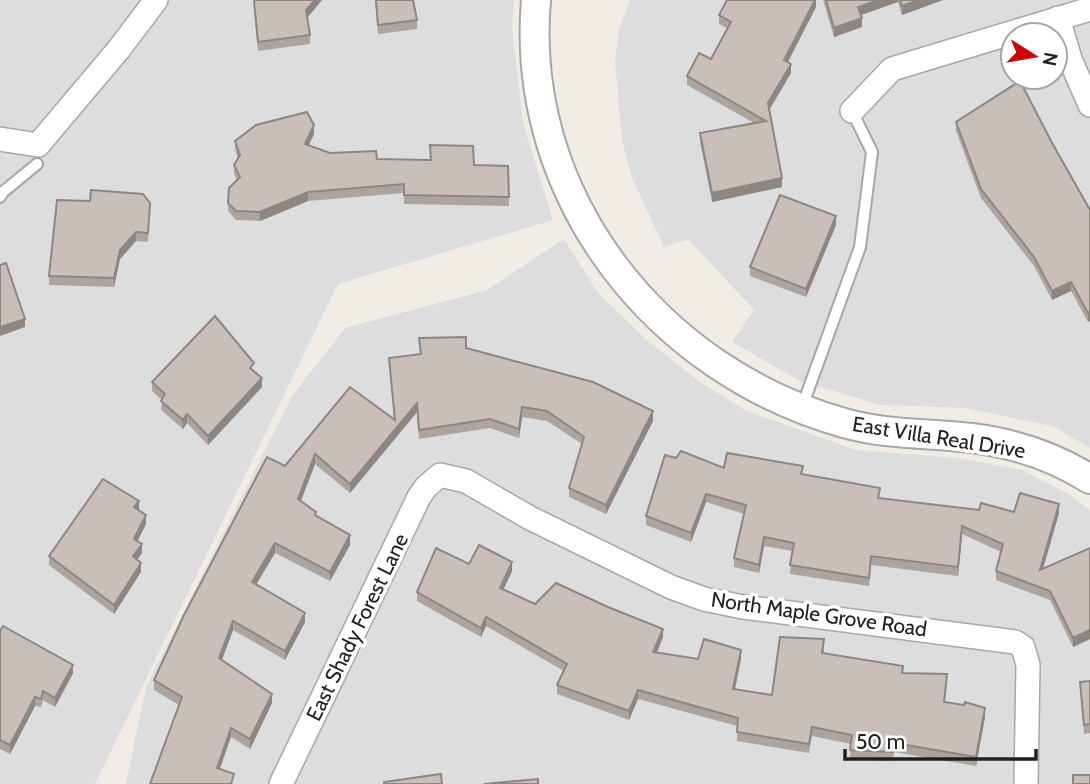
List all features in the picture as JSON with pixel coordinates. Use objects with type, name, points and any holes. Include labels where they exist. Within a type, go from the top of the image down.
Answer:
[{"type":"street","points":[[0,139],[38,155],[156,0]]},
{"type":"street","name":"East Villa Real Drive","points":[[536,0],[537,72],[550,136],[572,197],[606,255],[662,322],[701,355],[732,376],[802,410],[846,424],[894,433],[970,438],[1000,443],[1028,450],[1088,472]]},
{"type":"street","points":[[852,111],[892,69],[1090,9]]},
{"type":"street","points":[[1058,18],[1070,59],[1090,105]]},
{"type":"street","name":"North Maple Grove Road","points":[[440,475],[466,481],[530,518],[671,587],[704,599],[743,607],[1015,642],[1023,647],[1028,666],[1026,784]]},
{"type":"street","name":"East Shady Forest Lane","points":[[281,784],[419,498],[426,487],[440,475]]},
{"type":"lane","points":[[802,410],[860,247],[872,152],[852,111]]},
{"type":"lane","points":[[0,198],[38,155]]},
{"type":"shaded area","points":[[0,0],[514,0],[512,26],[523,123],[553,220],[338,284],[95,784],[0,784]]},
{"type":"shaded area","points":[[630,0],[1090,0],[1090,448],[1052,426],[964,408],[881,405],[800,381],[732,342],[754,310],[688,239],[664,247],[632,178],[622,140],[615,61],[619,29]]},
{"type":"shaded area","points":[[564,239],[598,293],[649,342],[700,382],[747,411],[856,450],[958,458],[1022,470],[1069,494],[1090,510],[1090,784],[126,784],[146,687],[293,395],[345,328],[487,290]]},
{"type":"building","points":[[255,0],[315,0],[306,10],[310,35],[258,42]]},
{"type":"building","points":[[376,0],[413,0],[417,20],[378,25]]},
{"type":"building","points":[[727,0],[815,0],[784,60],[791,64],[768,103],[782,178],[712,193],[700,133],[766,121],[687,76],[699,53],[711,59],[731,22],[719,15]]},
{"type":"building","points":[[826,0],[879,0],[858,7],[862,18],[834,28]]},
{"type":"building","points":[[900,0],[919,0],[902,6]]},
{"type":"building","points":[[1004,91],[1025,91],[1090,210],[1090,312],[1088,313],[1071,282],[1052,291],[1034,257],[981,189],[956,122]]},
{"type":"building","points":[[307,112],[314,125],[305,144],[330,153],[376,151],[377,159],[431,160],[430,145],[473,146],[474,165],[508,166],[509,197],[404,195],[404,184],[308,192],[260,212],[236,211],[228,203],[229,188],[240,177],[234,165],[240,155],[235,141],[256,125]]},
{"type":"building","points":[[91,190],[143,194],[150,203],[148,233],[136,232],[120,250],[114,278],[49,276],[57,200],[90,201]]},
{"type":"building","points":[[780,195],[836,216],[806,289],[750,267]]},
{"type":"building","points":[[6,263],[25,319],[0,327],[0,265]]},
{"type":"building","points":[[215,316],[254,363],[250,368],[262,378],[208,436],[187,414],[183,420],[161,401],[165,394],[152,382]]},
{"type":"building","points":[[466,337],[466,348],[593,382],[653,411],[606,505],[569,488],[584,437],[547,411],[522,407],[519,429],[490,419],[419,430],[417,403],[350,484],[315,454],[298,499],[316,512],[315,515],[350,535],[330,572],[275,543],[252,582],[305,613],[285,651],[233,621],[219,658],[272,694],[250,739],[231,728],[217,768],[234,774],[231,784],[150,784],[182,697],[154,680],[184,615],[267,457],[285,466],[350,387],[395,420],[389,358],[421,354],[419,338]]},
{"type":"building","points":[[681,451],[724,468],[727,453],[803,466],[801,474],[880,488],[878,498],[979,510],[981,503],[1014,512],[1020,493],[1059,504],[1040,570],[1090,548],[1090,630],[1073,638],[1050,591],[996,571],[1003,544],[962,526],[958,567],[871,556],[869,578],[790,565],[794,543],[764,537],[759,565],[734,558],[746,505],[706,494],[691,533],[646,516],[665,455],[676,458]]},
{"type":"building","points":[[103,479],[139,501],[134,507],[146,515],[134,539],[142,544],[133,556],[141,563],[114,605],[49,556]]},
{"type":"building","points":[[479,545],[512,562],[500,588],[535,604],[556,583],[663,629],[653,652],[698,659],[704,639],[741,650],[733,689],[772,695],[780,637],[824,639],[822,653],[903,666],[902,673],[947,674],[944,702],[964,705],[965,702],[985,708],[976,757],[894,743],[893,752],[850,750],[852,735],[812,727],[809,744],[737,732],[738,718],[638,690],[629,711],[557,685],[567,664],[486,617],[481,628],[417,592],[436,548],[469,564]]},
{"type":"building","points":[[3,626],[73,665],[55,698],[43,691],[41,699],[35,697],[10,745],[0,740],[0,631]]},
{"type":"building","points":[[1090,681],[1090,724],[1084,725],[1080,682]]},
{"type":"building","points":[[441,774],[442,784],[384,784],[384,782]]},
{"type":"building","points":[[1073,775],[1090,775],[1090,784],[1073,784]]},
{"type":"building","points":[[538,779],[538,784],[484,784]]}]
